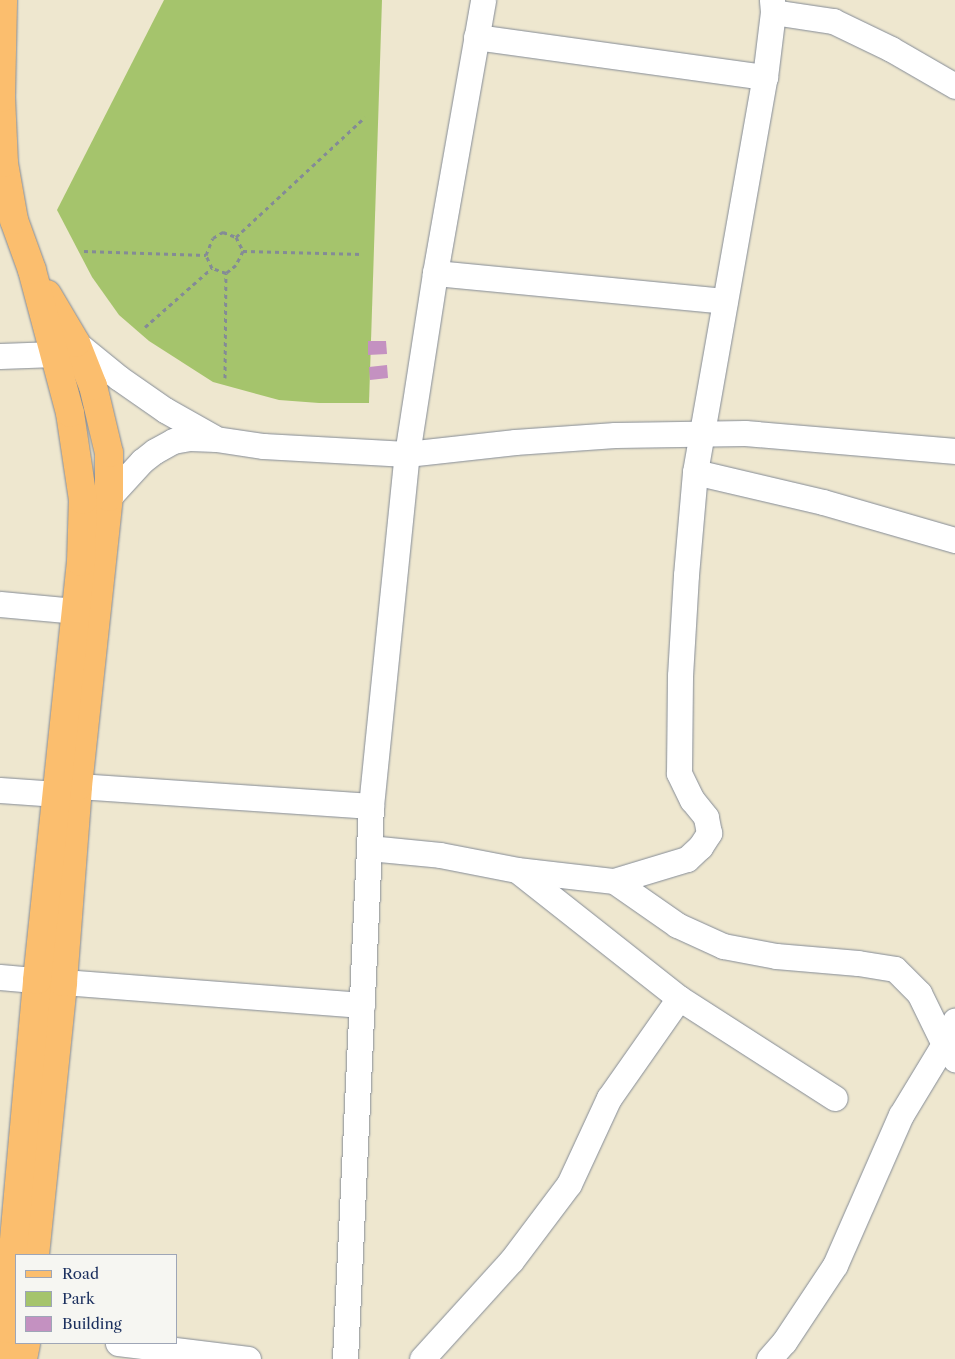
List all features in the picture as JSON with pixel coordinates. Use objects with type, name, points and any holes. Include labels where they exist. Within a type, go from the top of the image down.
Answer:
[{"type":"main road","points":[[3,0],[1,98],[4,164],[14,220],[32,270],[66,348],[93,386],[104,427],[108,453],[109,497],[68,790],[50,981],[15,1254]]},
{"type":"main road","points":[[66,348],[70,413],[83,500],[68,790]]},
{"type":"main road","points":[[35,1254],[50,981]]},
{"type":"main road","points":[[2,1359],[15,1257]]},
{"type":"main road","points":[[23,1359],[26,1344]]},
{"type":"street","points":[[345,1359],[371,806],[407,454],[435,273],[483,0]]},
{"type":"street","points":[[369,848],[440,855],[517,870],[614,881],[687,859],[700,847],[709,833],[706,817],[692,800],[679,773],[682,639],[695,472],[704,433],[765,77],[773,6],[833,21],[891,49],[955,86]]},
{"type":"street","points":[[476,37],[765,77]]},
{"type":"street","points":[[435,273],[726,301]]},
{"type":"street","points":[[0,356],[66,348],[119,378],[149,399],[216,439]]},
{"type":"street","points":[[109,497],[142,462],[173,441],[190,438],[216,439],[264,446],[407,454],[515,442],[704,433],[745,434],[955,451]]},
{"type":"street","points":[[695,472],[823,502],[955,540]]},
{"type":"street","points":[[0,604],[76,610]]},
{"type":"street","points":[[0,790],[68,790],[371,806]]},
{"type":"street","points":[[517,870],[678,998],[835,1098]]},
{"type":"street","points":[[614,881],[677,925],[723,946],[776,956],[858,963],[895,969],[919,993],[950,1051]]},
{"type":"street","points":[[0,978],[362,1005]]},
{"type":"street","points":[[422,1359],[511,1260],[569,1184],[609,1098],[678,998]]},
{"type":"street","points":[[769,1359],[784,1342],[835,1266],[902,1116],[950,1051],[955,1020]]},
{"type":"street","points":[[126,1344],[248,1359]]},
{"type":"path","points":[[236,237],[365,117]]},
{"type":"path","points":[[226,273],[212,268],[206,255],[213,238],[224,232],[236,237],[243,251]]},
{"type":"path","points":[[84,251],[206,255]]},
{"type":"path","points":[[243,251],[362,254]]},
{"type":"path","points":[[226,273],[236,265],[243,251]]},
{"type":"path","points":[[145,327],[212,268]]},
{"type":"path","points":[[225,378],[226,273]]},
{"type":"green space","points":[[164,0],[382,0],[369,403],[319,403],[279,400],[213,382],[149,341],[119,315],[92,277],[57,210]]},
{"type":"building","points":[[368,341],[386,341],[387,354],[368,355]]},
{"type":"building","points":[[387,365],[388,378],[370,380],[369,367]]}]
